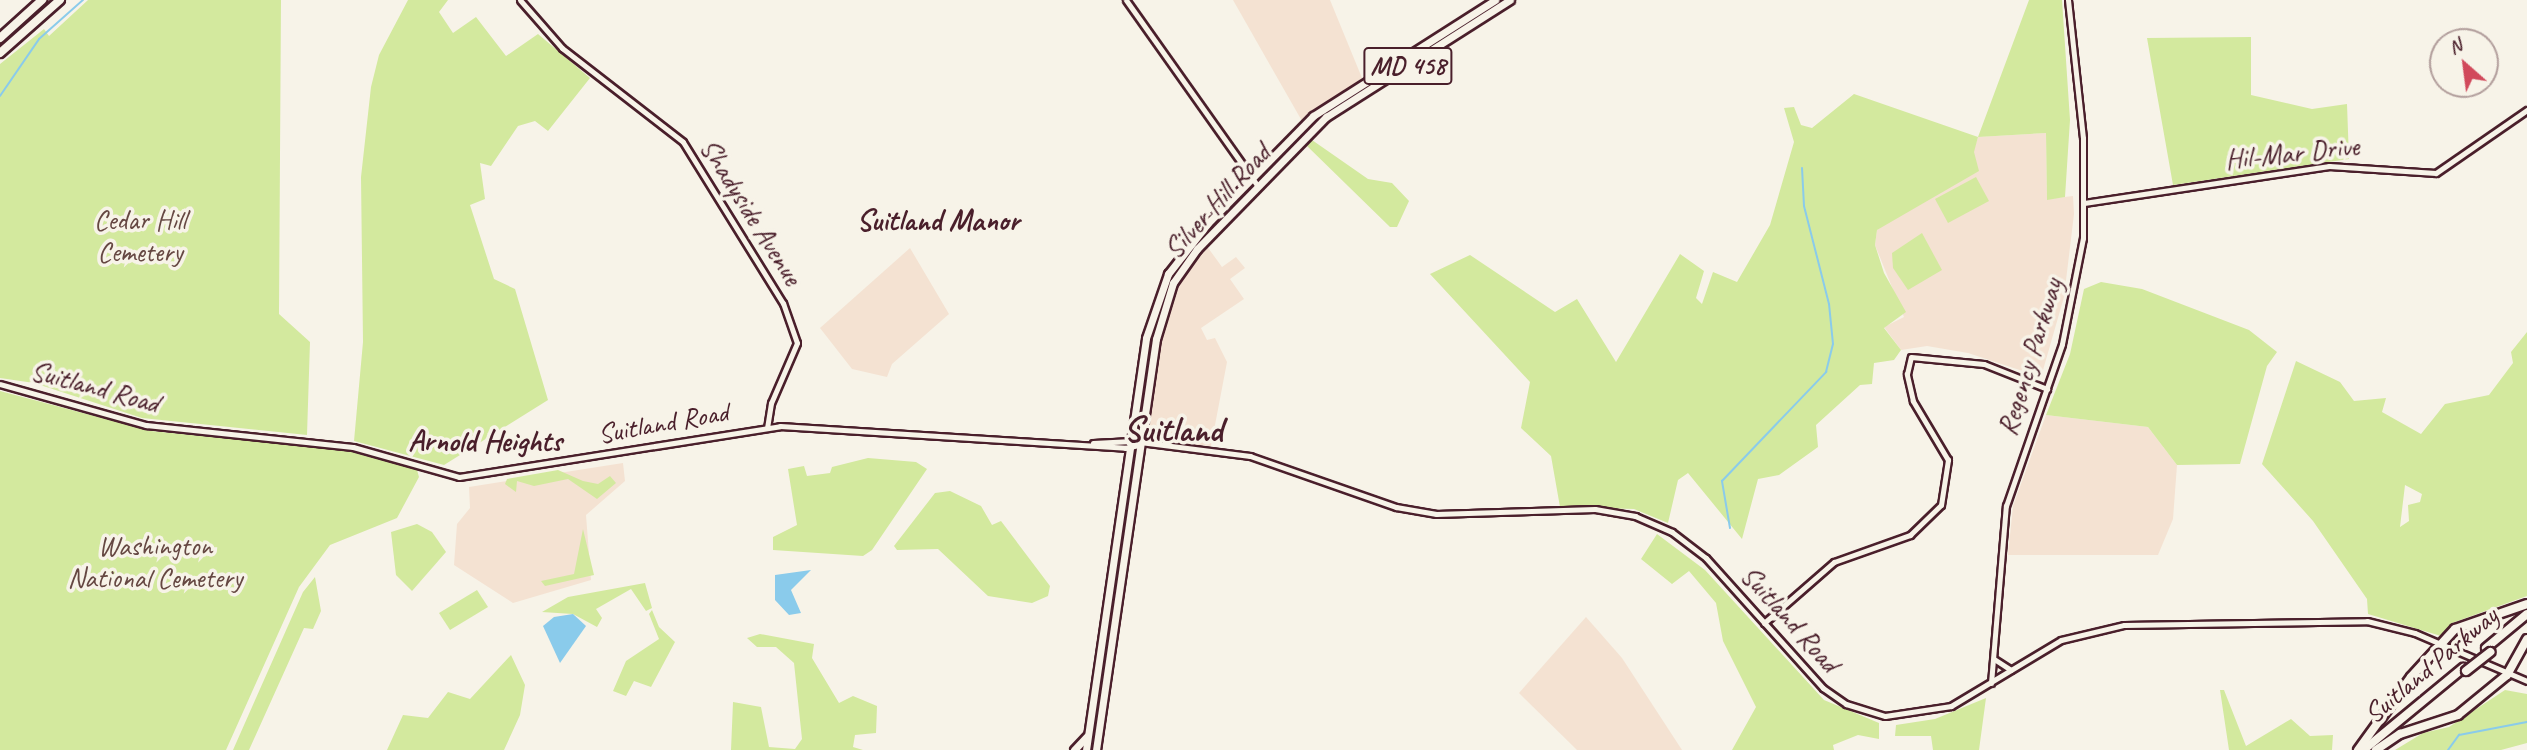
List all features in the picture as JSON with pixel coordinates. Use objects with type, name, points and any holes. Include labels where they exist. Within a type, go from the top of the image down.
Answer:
[{"type":"highway","points":[[0,38],[42,0]]},
{"type":"highway","points":[[0,53],[60,0]]},
{"type":"highway","points":[[2358,750],[2443,644],[2462,625],[2527,604]]},
{"type":"highway","name":"Suitland Parkway","points":[[2488,650],[2527,614]]},
{"type":"highway","name":"Suitland Parkway","points":[[2364,750],[2527,621]]},
{"type":"highway","points":[[2374,750],[2400,734],[2451,719],[2508,673],[2527,639]]},
{"type":"highway","name":"Suitland Parkway","points":[[2374,750],[2465,669]]},
{"type":"main road","name":"Shadyside Avenue","points":[[520,0],[562,48],[683,142],[783,303],[797,343],[771,403],[767,427]]},
{"type":"main road","points":[[1126,0],[1257,185]]},
{"type":"main road","name":"Silver Hill Road","points":[[1086,750],[1134,445],[1150,319],[1164,281],[1192,241],[1251,177],[1336,99],[1495,0]]},
{"type":"main road","name":"Silver Hill Road","points":[[1096,750],[1126,548],[1134,445],[1169,293],[1190,257],[1257,185],[1338,108],[1510,0]]},
{"type":"main road","name":"Regency Parkway","points":[[1991,683],[2006,506],[2047,389],[2075,292],[2084,203],[2068,0]]},
{"type":"main road","name":"Hil-Mar Drive","points":[[2084,203],[2329,166],[2436,173],[2527,110]]},
{"type":"main road","points":[[1764,623],[1834,562],[1910,535],[1941,505],[1948,460],[1916,409],[1907,365],[1914,355],[1963,359],[2047,389]]},
{"type":"main road","name":"Suitland Road","points":[[0,384],[146,425],[359,447],[459,477],[767,427],[1134,445],[1250,456],[1429,513],[1595,509],[1635,516],[1689,544],[1823,688],[1864,711],[1885,716],[1932,713],[1991,683],[2071,636],[2124,625],[2352,620],[2399,627],[2527,681]]},
{"type":"main road","points":[[1117,547],[1126,548]]},
{"type":"main road","points":[[1993,657],[2011,670]]},
{"type":"main road","points":[[1074,750],[1089,732]]},
{"type":"shaded area","points":[[1233,0],[1330,0],[1362,78],[1302,121]]},
{"type":"shaded area","points":[[2046,133],[2047,199],[2073,196],[2074,214],[2064,297],[2041,377],[1968,353],[1927,346],[1901,350],[1884,327],[1904,317],[1875,245],[1877,230],[1973,152],[1978,137]]},
{"type":"shaded area","points":[[1206,245],[1222,267],[1236,257],[1245,268],[1230,279],[1244,299],[1201,328],[1207,340],[1215,338],[1227,362],[1211,446],[1154,441],[1146,434],[1160,337],[1173,292]]},
{"type":"shaded area","points":[[910,248],[949,314],[892,364],[887,377],[852,369],[820,328]]},
{"type":"shaded area","points":[[2046,415],[2148,427],[2177,465],[2173,519],[2158,555],[2008,555],[2013,506]]},
{"type":"shaded area","points":[[623,463],[625,481],[586,515],[591,580],[513,603],[454,565],[457,524],[470,508],[469,487]]},
{"type":"shaded area","points":[[1586,617],[1622,658],[1682,750],[1577,750],[1519,693]]},
{"type":"green space","name":"Cedar Hill Cemetery","points":[[88,0],[281,0],[279,314],[310,342],[307,435],[142,418],[34,383],[0,378],[0,64],[44,29],[49,36]]},
{"type":"green space","points":[[408,0],[448,0],[439,12],[453,33],[476,17],[506,56],[538,34],[590,78],[548,131],[535,121],[518,126],[491,166],[480,163],[485,199],[470,205],[494,279],[515,289],[548,400],[444,465],[354,441],[363,342],[361,177],[371,87],[379,55]]},
{"type":"green space","points":[[2029,0],[2062,0],[2070,120],[2065,197],[2047,200],[2046,133],[1978,137]]},
{"type":"green space","points":[[2251,37],[2251,95],[2312,109],[2347,104],[2349,159],[2173,185],[2147,38]]},
{"type":"green space","points":[[1854,94],[1978,137],[1974,152],[1979,171],[1877,230],[1875,245],[1884,273],[1906,312],[1884,328],[1901,350],[1894,360],[1874,363],[1872,384],[1860,385],[1816,425],[1818,447],[1779,475],[1758,479],[1742,539],[1688,473],[1678,480],[1668,523],[1634,509],[1560,507],[1551,456],[1521,428],[1530,382],[1430,274],[1470,255],[1555,312],[1577,299],[1616,362],[1680,254],[1704,271],[1696,298],[1702,304],[1713,272],[1737,282],[1770,225],[1794,142],[1784,108],[1794,107],[1801,125],[1812,128]]},
{"type":"green space","points":[[1312,140],[1368,179],[1392,183],[1409,201],[1397,227],[1390,227],[1306,145]]},
{"type":"green space","points":[[1976,177],[1989,201],[1948,223],[1935,199]]},
{"type":"green space","points":[[1922,233],[1942,270],[1908,290],[1893,268],[1892,253]]},
{"type":"green space","points":[[2101,282],[2142,289],[2249,330],[2277,352],[2267,366],[2240,464],[2177,465],[2148,427],[2046,415],[2070,354],[2084,289]]},
{"type":"green space","points":[[2527,332],[2527,596],[2452,623],[2441,636],[2368,614],[2367,599],[2313,521],[2262,464],[2296,361],[2340,382],[2354,401],[2386,398],[2382,412],[2421,434],[2445,404],[2489,395],[2513,363],[2511,352]],"holes":[[[2405,485],[2422,494],[2420,502],[2408,505],[2409,521],[2400,527]]]},
{"type":"green space","name":"Washington National Cemetery","points":[[0,391],[151,431],[345,450],[417,470],[419,477],[397,518],[330,545],[299,587],[226,750],[0,750]]},
{"type":"green space","points":[[868,458],[916,462],[927,469],[872,550],[863,556],[773,550],[773,537],[797,525],[788,469],[804,466],[807,476],[830,473],[832,467]]},
{"type":"green space","points":[[558,470],[583,481],[598,484],[610,476],[616,483],[597,499],[568,479],[534,486],[517,481],[516,492],[505,484],[507,479]]},
{"type":"green space","points":[[950,491],[981,506],[992,525],[1001,521],[1050,586],[1048,596],[1032,603],[988,596],[938,549],[897,550],[894,546],[935,493]]},
{"type":"green space","points":[[417,524],[432,532],[446,552],[412,591],[396,575],[391,532]]},
{"type":"green space","points":[[583,529],[594,575],[545,586],[541,581],[574,574]]},
{"type":"green space","points":[[1657,534],[1705,570],[1824,700],[1879,723],[1879,739],[1858,735],[1833,745],[1834,750],[1732,750],[1756,707],[1723,641],[1716,603],[1689,571],[1672,584],[1641,559]]},
{"type":"green space","points":[[315,577],[321,611],[313,629],[304,628],[249,750],[233,750],[303,592]]},
{"type":"green space","points":[[645,583],[652,608],[646,611],[631,589],[596,609],[602,618],[597,627],[573,614],[542,612],[568,597]]},
{"type":"green space","points":[[477,590],[488,607],[450,630],[439,613]]},
{"type":"green space","points":[[652,610],[659,627],[675,642],[651,687],[634,681],[626,696],[613,691],[626,661],[659,639],[649,614]]},
{"type":"green space","points":[[760,634],[814,644],[812,658],[839,703],[853,696],[877,706],[876,733],[855,735],[853,747],[863,750],[731,750],[733,702],[761,707],[769,747],[795,749],[802,739],[794,663],[776,647],[757,647],[747,638]]},
{"type":"green space","points":[[511,655],[525,685],[520,715],[504,750],[387,750],[403,715],[428,718],[448,692],[470,699]]},
{"type":"green space","points":[[2220,690],[2224,690],[2246,746],[2291,719],[2310,736],[2333,735],[2332,750],[2229,750]]},
{"type":"green space","points":[[2505,690],[2527,694],[2527,743],[2501,750],[2395,750],[2423,733],[2449,727]]},
{"type":"green space","points":[[1986,698],[1979,750],[1933,750],[1931,736],[1895,736],[1896,725],[1935,719]]},
{"type":"water","points":[[811,570],[791,590],[801,613],[789,615],[775,600],[775,575]]},
{"type":"water","points":[[573,614],[586,626],[560,663],[543,626],[554,617]]},
{"type":"waterway","points":[[0,96],[39,39],[83,0]]},
{"type":"waterway","points":[[1730,528],[1722,481],[1826,372],[1833,344],[1829,304],[1804,206],[1802,168]]},
{"type":"waterway","points":[[2448,750],[2459,735],[2527,722]]},
{"type":"district","name":"Suitland Manor","points":[[938,220]]},
{"type":"district","name":"Suitland","points":[[1173,430]]},
{"type":"district","name":"Arnold Heights","points":[[485,441]]}]
